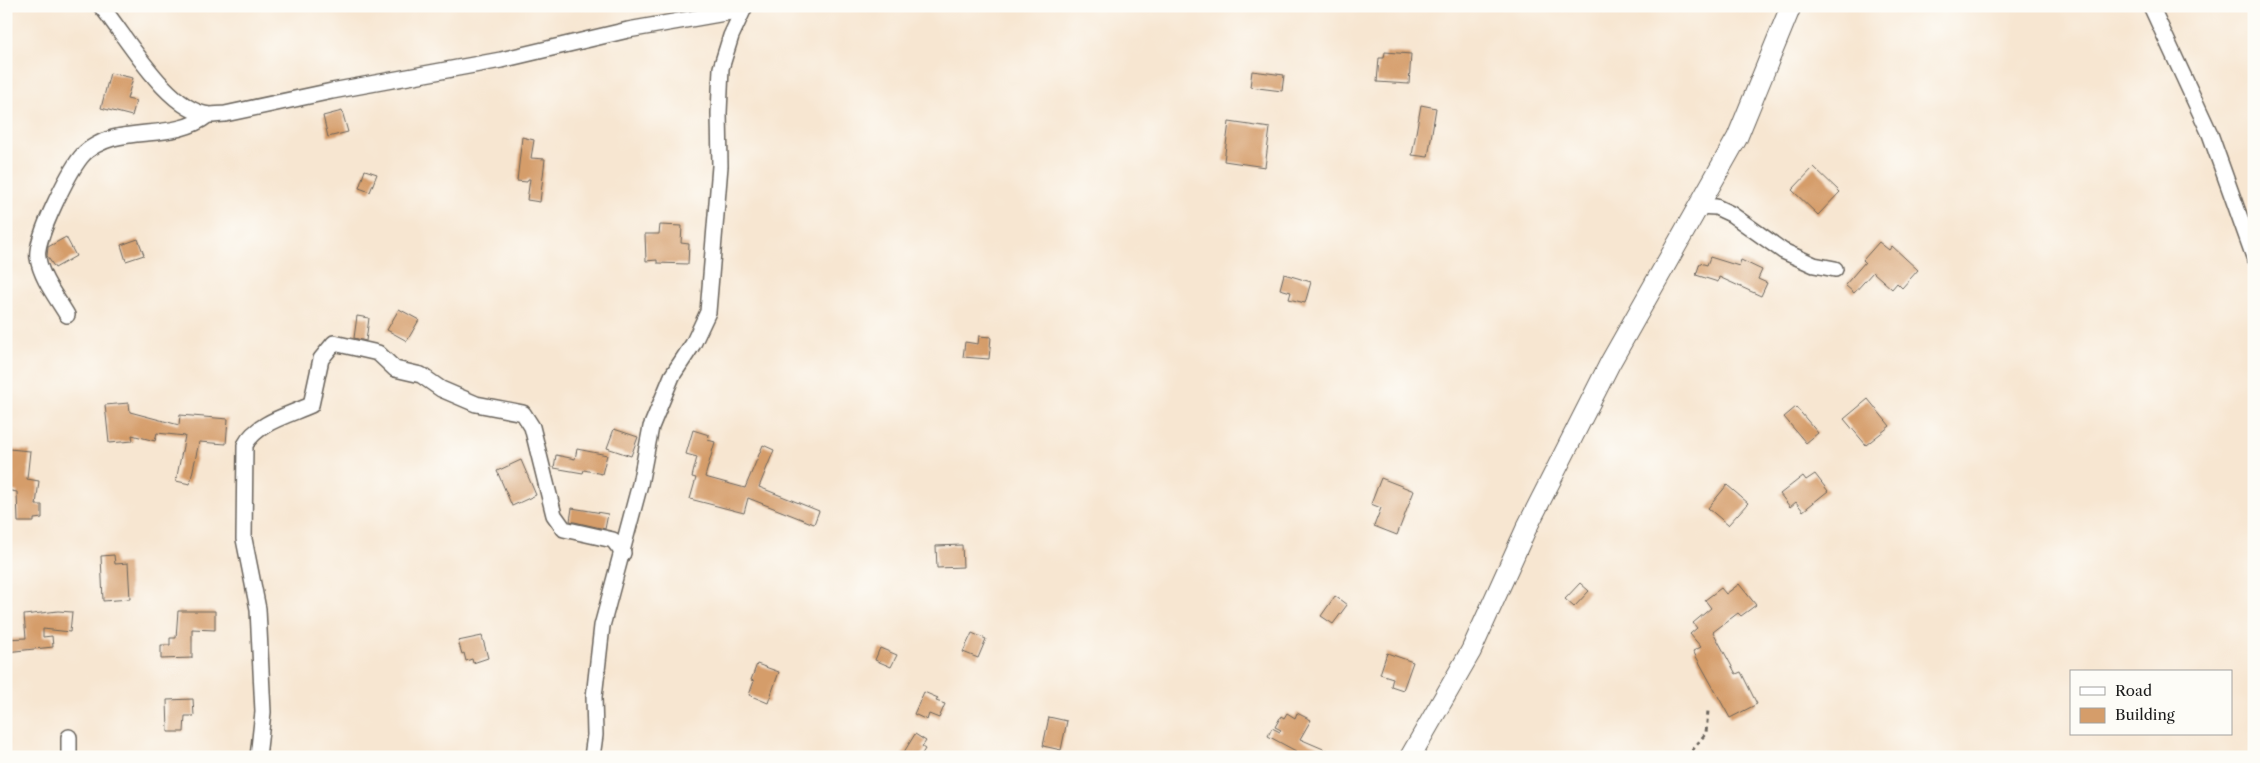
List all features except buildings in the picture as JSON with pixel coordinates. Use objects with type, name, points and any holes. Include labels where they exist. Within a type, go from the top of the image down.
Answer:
[{"type":"street","points":[[101,6],[157,81],[179,101],[208,115],[225,114],[332,91],[455,69],[628,30],[744,8]]},
{"type":"street","points":[[1410,757],[1470,651],[1530,520],[1610,363],[1737,138],[1776,48],[1790,6]]},
{"type":"street","points":[[2150,6],[2210,134],[2254,257]]},
{"type":"street","points":[[592,757],[595,735],[594,697],[602,626],[640,484],[651,427],[672,376],[693,344],[708,312],[720,166],[719,113],[721,68],[731,36],[744,8]]},
{"type":"street","points":[[67,315],[46,279],[37,257],[40,240],[72,170],[82,156],[99,143],[113,138],[179,128],[201,121],[208,115]]},
{"type":"street","points":[[1697,206],[1716,207],[1731,214],[1783,251],[1814,265],[1836,269]]},
{"type":"street","points":[[258,757],[263,703],[258,609],[244,539],[245,445],[250,435],[311,405],[321,359],[334,343],[378,353],[395,369],[421,375],[441,389],[476,404],[523,413],[532,427],[554,515],[564,529],[613,540],[622,554]]},
{"type":"street","points":[[69,736],[69,757]]},
{"type":"path","points":[[1687,757],[1706,733],[1708,711]]}]
